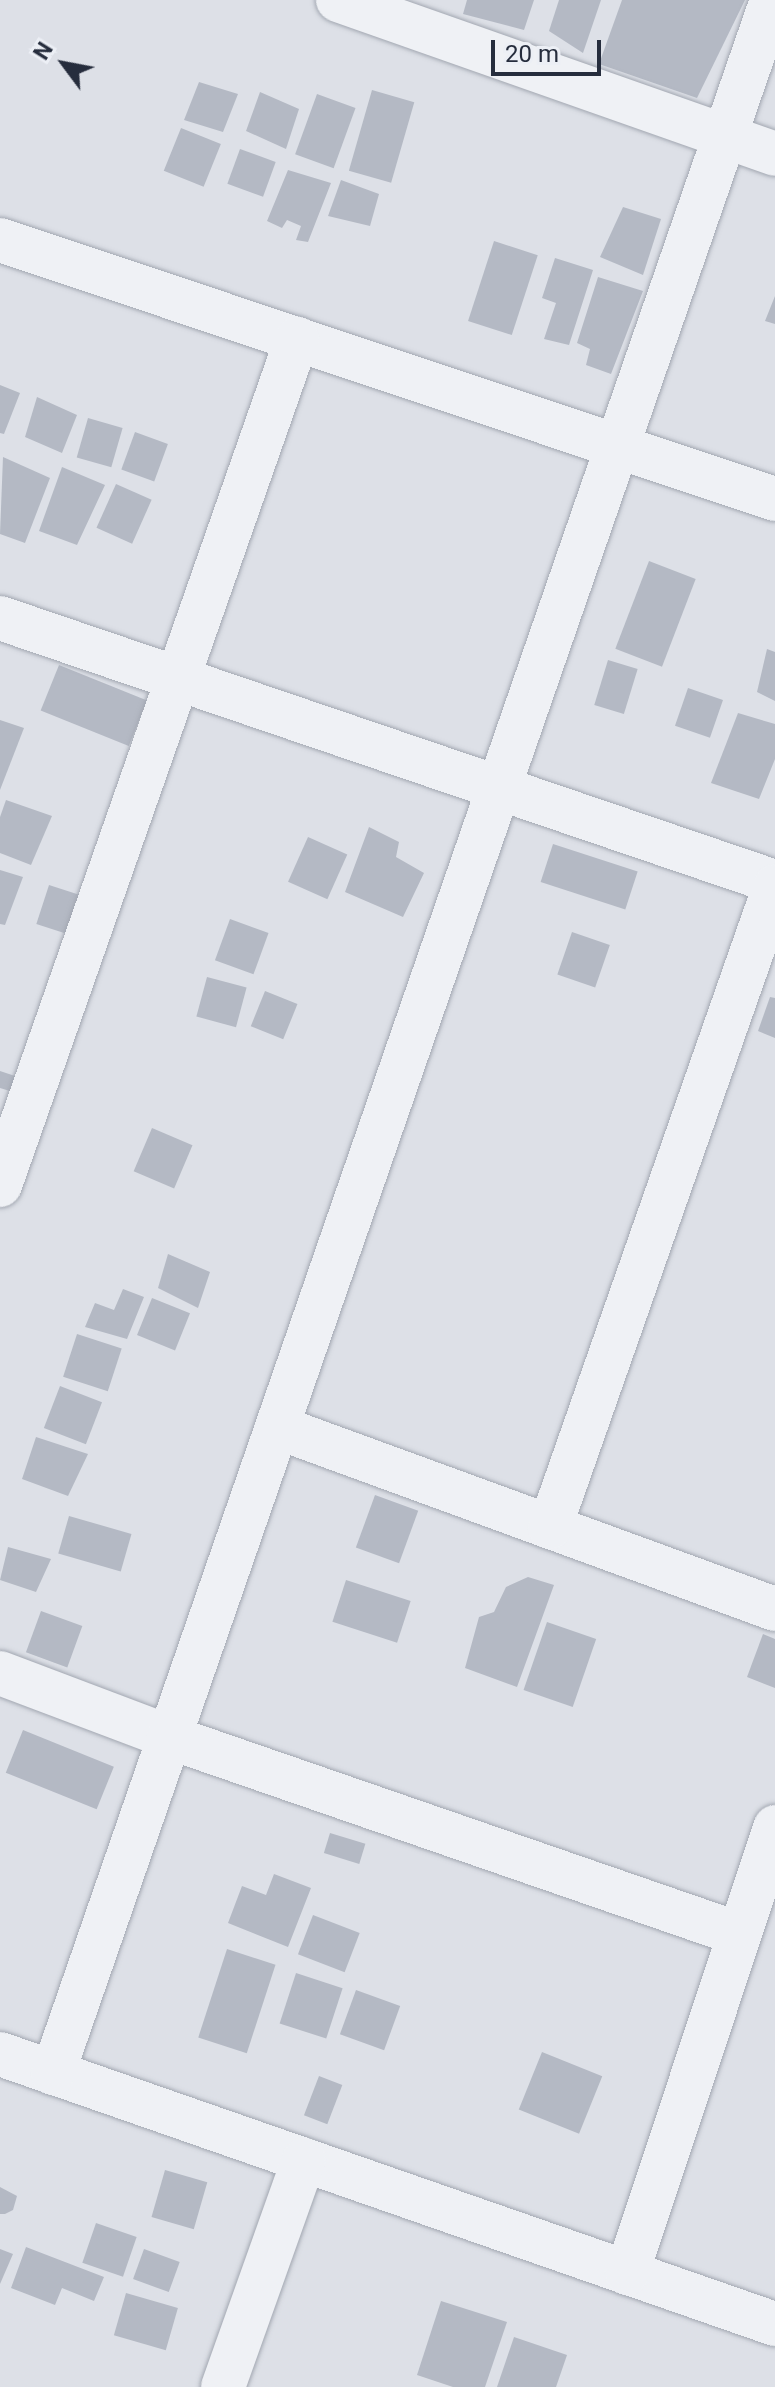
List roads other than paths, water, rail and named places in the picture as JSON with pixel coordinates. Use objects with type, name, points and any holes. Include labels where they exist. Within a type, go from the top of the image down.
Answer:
[{"type":"street","points":[[338,0],[775,154]]},
{"type":"street","points":[[53,2073],[772,0]]},
{"type":"street","points":[[0,240],[775,499]]},
{"type":"street","points":[[0,1185],[297,339]]},
{"type":"street","points":[[0,618],[775,884],[550,1527]]},
{"type":"street","points":[[277,1427],[775,1609]]},
{"type":"street","points":[[0,1673],[169,1737],[736,1933]]},
{"type":"street","points":[[627,2273],[736,1933],[775,1827]]},
{"type":"street","points":[[0,2054],[775,2324]]},
{"type":"street","points":[[223,2387],[304,2160]]}]
